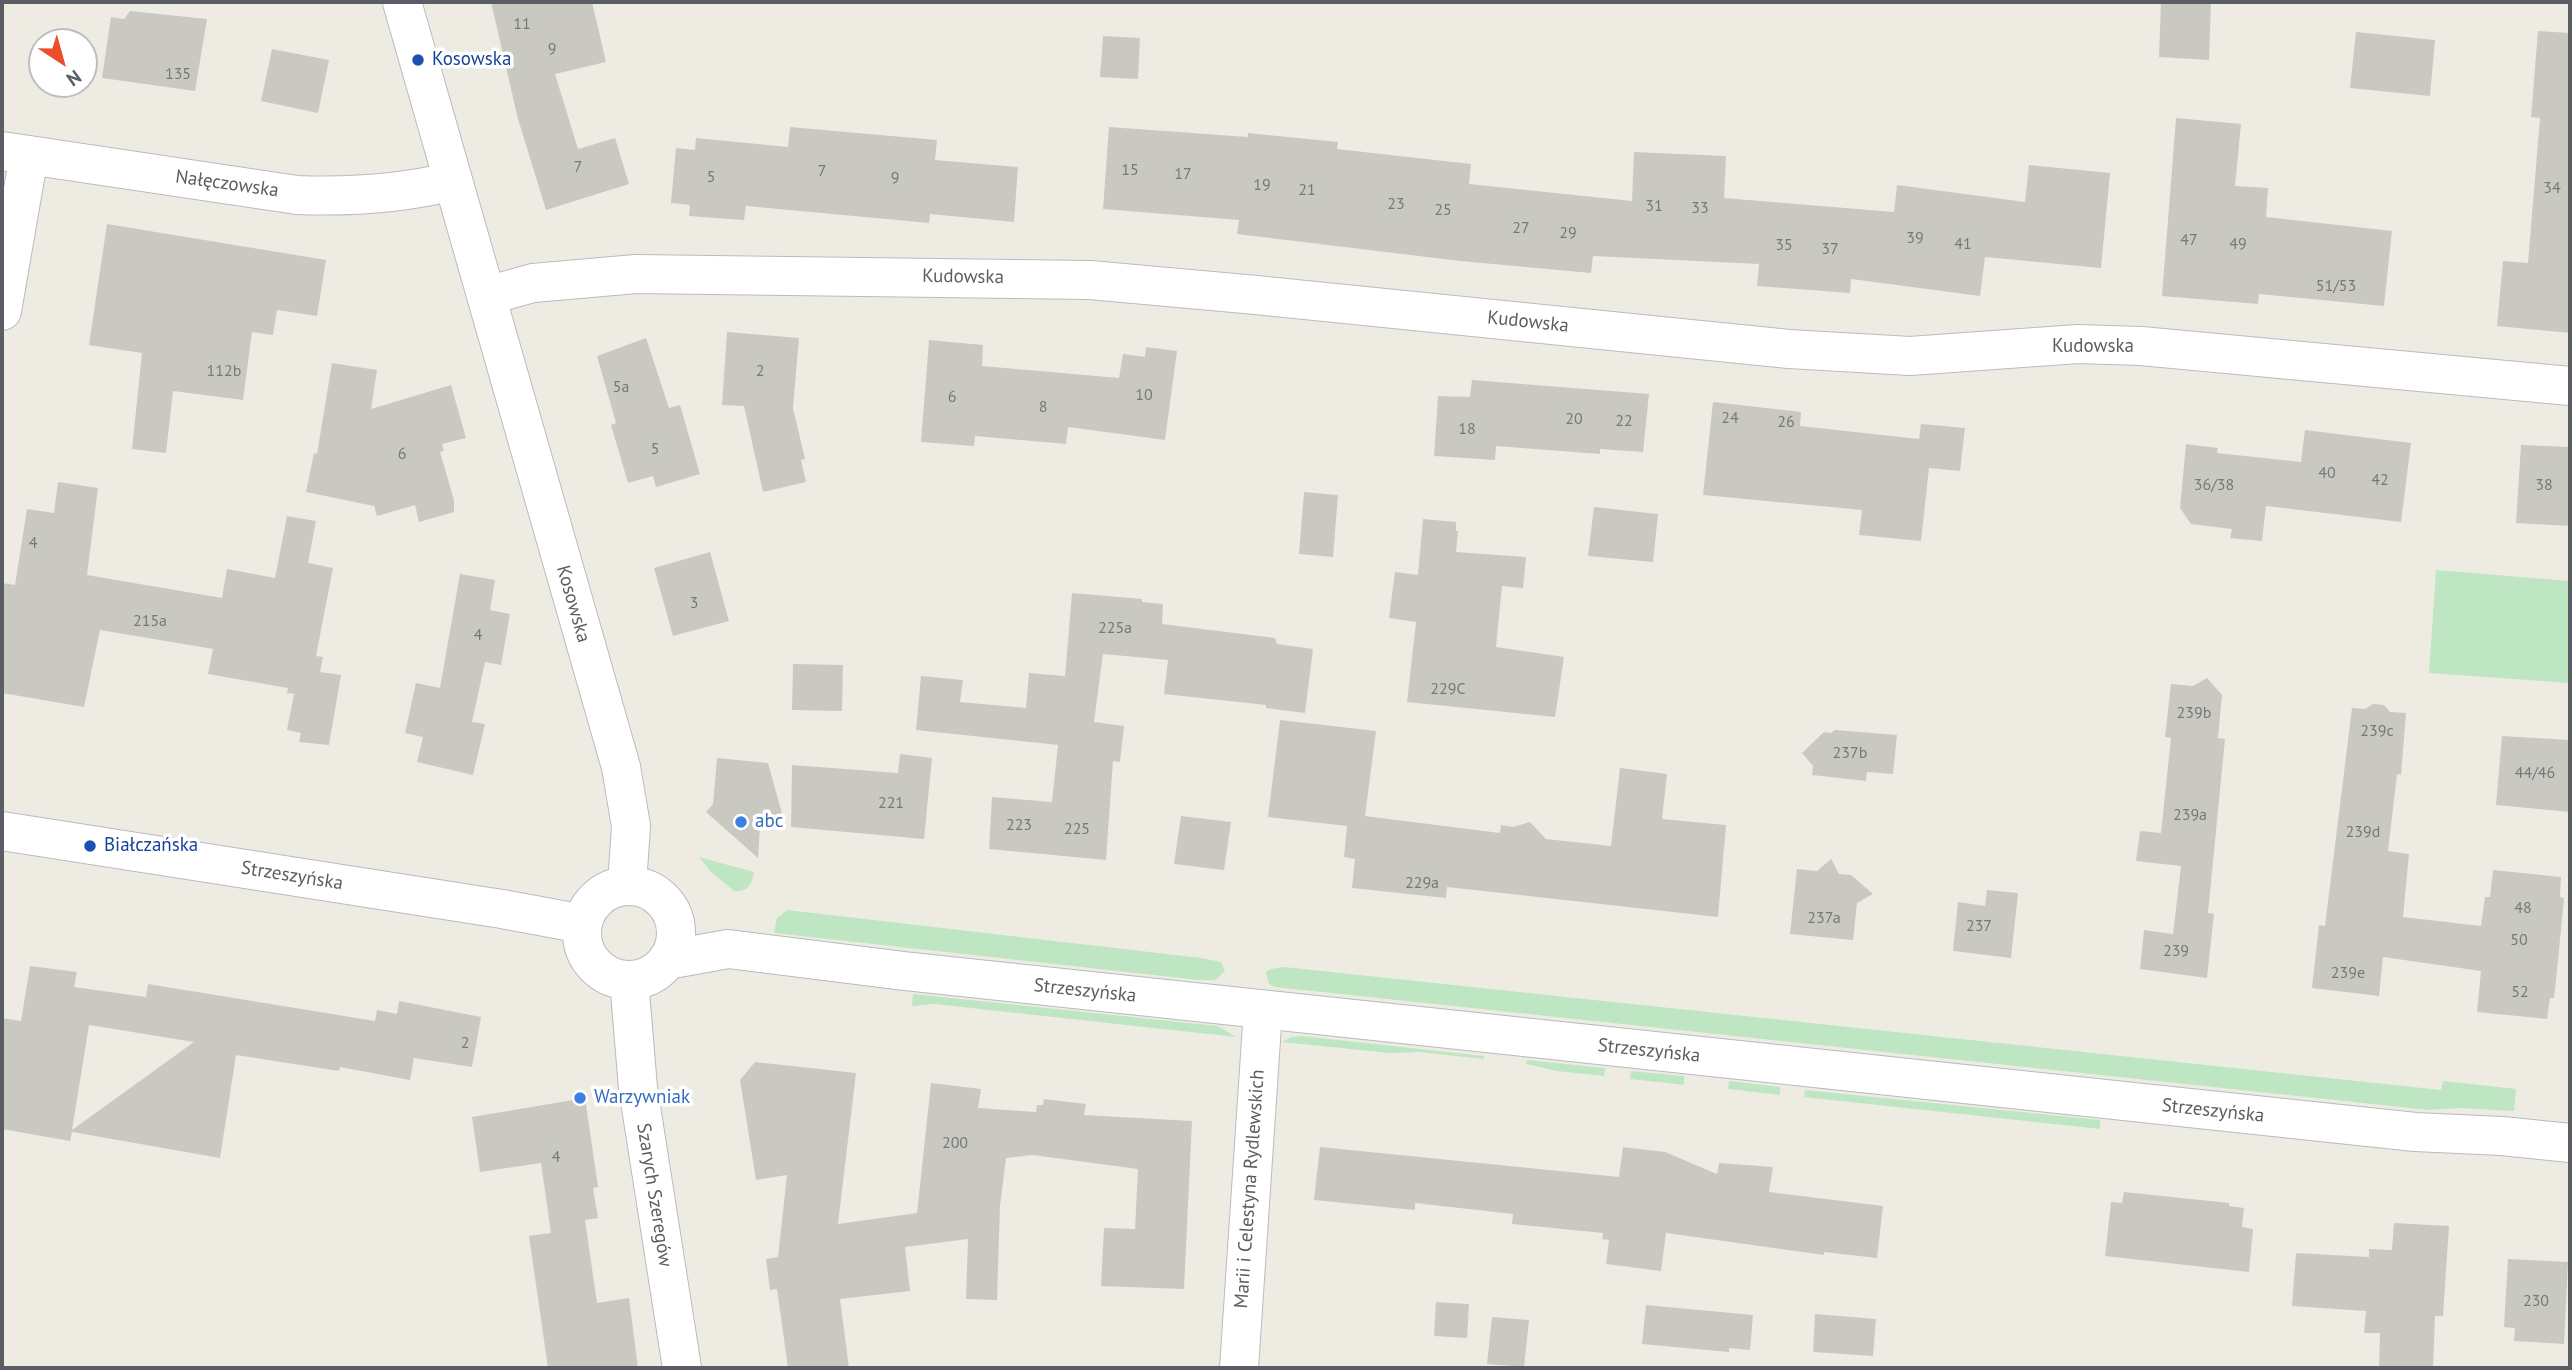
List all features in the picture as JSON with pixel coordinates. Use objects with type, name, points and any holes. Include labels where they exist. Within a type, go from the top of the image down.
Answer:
[{"type":"street","name":"Kosowska","points":[[402,2],[624,777],[631,826],[626,886]]},
{"type":"street","name":"Nałęczowska","points":[[15,153],[297,195],[343,196],[415,191],[453,181]]},
{"type":"street","points":[[2,311],[15,153]]},
{"type":"street","name":"Kudowska","points":[[486,296],[533,283],[636,274],[1090,280],[1789,349],[1910,356],[2078,344],[2141,346],[2570,386]]},
{"type":"street","name":"Strzeszyńska","points":[[2,831],[583,923]]},
{"type":"street","points":[[626,886],[651,891],[669,908],[676,934],[673,949],[667,960],[650,975],[629,980],[616,978],[592,961],[583,940],[583,923],[588,910],[598,897],[616,887],[626,886]]},
{"type":"street","name":"Strzeszyńska","points":[[669,908],[728,949]]},
{"type":"street","name":"Strzeszyńska","points":[[667,960],[728,949],[836,964],[2401,1130],[2570,1143]]},
{"type":"street","name":"Szarych Szeregów","points":[[629,980],[638,1088],[682,1368]]},
{"type":"street","name":"Marii i Celestyna Rydlewskich","points":[[1239,1368],[1263,1010]]},
{"type":"green space","points":[[2436,570],[2570,581],[2570,683],[2429,673]]},
{"type":"green space","points":[[699,857],[754,872],[750,884],[746,889],[734,891],[710,871]]},
{"type":"green space","points":[[787,910],[1201,958],[1221,962],[1225,971],[1215,980],[1199,980],[774,933],[777,918]]},
{"type":"green space","points":[[1284,967],[2441,1090],[2443,1081],[2516,1089],[2514,1111],[2460,1108],[2429,1110],[1275,987],[1269,984],[1266,972]]},
{"type":"green space","points":[[913,994],[1218,1026],[1236,1037],[934,1004],[912,1006]]},
{"type":"green space","points":[[1301,1036],[1484,1056],[1483,1059],[1420,1052],[1389,1053],[1282,1042]]},
{"type":"green space","points":[[1527,1060],[1605,1068],[1604,1076],[1557,1071],[1526,1064]]},
{"type":"green space","points":[[1631,1071],[1684,1076],[1684,1085],[1630,1079]]},
{"type":"green space","points":[[1729,1081],[1780,1087],[1780,1095],[1728,1089]]},
{"type":"green space","points":[[1805,1090],[2100,1120],[2100,1129],[1804,1097]]},
{"type":"building","points":[[491,2],[592,2],[606,62],[555,74],[578,149],[615,138],[629,184],[546,210],[518,119]]},
{"type":"building","points":[[2161,2],[2211,2],[2209,60],[2159,57]]},
{"type":"building","points":[[130,11],[207,19],[195,91],[102,78],[111,17],[124,19]]},
{"type":"building","points":[[2538,31],[2570,33],[2570,333],[2497,326],[2503,261],[2528,263],[2540,118],[2531,117]]},
{"type":"building","points":[[2356,32],[2435,40],[2430,96],[2350,88]]},
{"type":"building","points":[[1103,36],[1140,38],[1138,79],[1100,77]]},
{"type":"building","points":[[272,49],[329,60],[318,113],[261,101]]},
{"type":"building","points":[[2176,118],[2241,124],[2235,186],[2268,188],[2266,217],[2392,231],[2384,306],[2259,294],[2258,304],[2162,296]]},
{"type":"building","points":[[790,127],[937,140],[935,160],[1018,167],[1014,222],[930,214],[929,223],[746,206],[744,220],[689,216],[690,205],[671,203],[676,148],[695,150],[696,138],[788,147]]},
{"type":"building","points":[[1109,127],[1248,137],[1248,133],[1338,142],[1337,149],[1471,164],[1469,184],[1632,201],[1634,152],[1726,156],[1724,198],[1894,212],[1897,185],[2025,202],[2029,165],[2110,173],[2101,268],[1985,257],[1980,296],[1851,279],[1850,293],[1757,286],[1759,264],[1593,256],[1591,273],[1460,261],[1237,234],[1239,220],[1103,209]]},
{"type":"building","points":[[107,224],[326,260],[317,316],[277,310],[273,335],[252,332],[243,400],[173,391],[166,453],[132,449],[142,353],[89,345]]},
{"type":"building","points":[[727,332],[799,338],[793,408],[805,459],[801,460],[806,482],[763,492],[744,406],[722,405]]},
{"type":"building","points":[[646,338],[669,408],[680,405],[700,474],[656,487],[653,476],[628,483],[611,425],[616,423],[597,356]]},
{"type":"building","points":[[929,340],[983,345],[982,366],[1119,378],[1123,354],[1145,357],[1146,347],[1177,351],[1165,440],[1068,427],[1066,444],[975,436],[974,446],[921,442]]},
{"type":"building","points":[[332,363],[377,370],[371,409],[451,385],[466,438],[442,444],[444,451],[440,452],[454,500],[454,512],[419,522],[415,505],[377,516],[374,506],[306,492],[314,453],[317,454]]},
{"type":"building","points":[[1472,380],[1649,394],[1643,452],[1600,449],[1600,454],[1496,446],[1495,460],[1434,456],[1438,396],[1470,397]]},
{"type":"building","points":[[1713,402],[1801,412],[1800,426],[1919,439],[1921,424],[1965,428],[1960,471],[1929,468],[1921,541],[1859,535],[1862,510],[1703,495]]},
{"type":"building","points":[[2305,430],[2411,443],[2401,522],[2266,506],[2262,541],[2230,538],[2232,529],[2191,524],[2180,508],[2186,444],[2218,448],[2217,453],[2301,462]]},
{"type":"building","points":[[2521,445],[2570,447],[2570,526],[2516,523]]},
{"type":"building","points":[[58,482],[98,488],[87,575],[222,598],[227,569],[275,578],[287,516],[316,521],[308,563],[333,568],[316,656],[323,657],[320,672],[341,675],[329,745],[299,742],[301,733],[287,730],[294,694],[287,693],[288,688],[208,674],[213,649],[100,630],[84,707],[2,693],[2,583],[15,585],[27,509],[54,513]]},
{"type":"building","points":[[1304,492],[1338,495],[1333,557],[1299,554]]},
{"type":"building","points":[[1594,507],[1658,514],[1653,562],[1588,556]]},
{"type":"building","points":[[1423,519],[1456,522],[1456,552],[1526,557],[1523,588],[1502,586],[1496,647],[1564,657],[1555,717],[1407,702],[1416,622],[1389,618],[1395,572],[1418,575]]},
{"type":"building","points":[[710,552],[729,621],[673,636],[654,568]]},
{"type":"building","points":[[460,574],[495,580],[490,610],[510,614],[501,665],[485,662],[472,722],[485,724],[473,775],[417,762],[423,737],[405,733],[416,683],[440,688]]},
{"type":"building","points":[[1072,593],[1142,599],[1142,602],[1163,604],[1162,624],[1275,638],[1277,644],[1313,649],[1305,713],[1266,708],[1266,705],[1164,694],[1168,660],[1103,654],[1094,722],[1124,726],[1120,762],[1113,761],[1106,860],[989,849],[992,797],[1052,802],[1058,745],[916,730],[921,676],[963,680],[960,702],[1026,708],[1029,673],[1065,676]]},
{"type":"building","points":[[793,664],[843,665],[842,711],[792,710]]},
{"type":"building","points":[[2207,678],[2222,695],[2218,738],[2225,739],[2208,913],[2214,914],[2207,978],[2140,969],[2144,930],[2173,934],[2181,866],[2136,861],[2140,831],[2161,833],[2171,738],[2165,737],[2171,684],[2193,686]]},
{"type":"building","points":[[2373,704],[2384,705],[2390,712],[2406,713],[2401,775],[2397,774],[2388,851],[2409,854],[2403,917],[2481,926],[2485,897],[2490,897],[2493,870],[2561,877],[2560,897],[2564,898],[2557,971],[2554,998],[2550,998],[2547,1019],[2477,1012],[2481,971],[2383,957],[2379,996],[2312,988],[2319,925],[2325,926],[2352,708],[2365,709]]},
{"type":"building","points":[[1280,720],[1376,731],[1365,816],[1500,833],[1501,825],[1513,827],[1530,822],[1546,839],[1611,846],[1620,768],[1667,774],[1662,819],[1726,825],[1718,917],[1447,887],[1446,898],[1352,888],[1355,859],[1344,857],[1347,826],[1268,817]]},
{"type":"building","points":[[1835,730],[1897,735],[1893,774],[1867,772],[1866,781],[1812,775],[1813,766],[1802,753],[1824,732],[1831,733]]},
{"type":"building","points":[[2502,736],[2570,740],[2570,812],[2496,805]]},
{"type":"building","points":[[900,754],[932,758],[924,839],[791,827],[792,765],[898,773]]},
{"type":"building","points":[[717,758],[768,763],[786,828],[760,826],[758,858],[706,812],[713,804]]},
{"type":"building","points":[[1181,816],[1231,822],[1224,870],[1174,864]]},
{"type":"building","points":[[1831,859],[1839,874],[1851,875],[1873,894],[1857,903],[1853,940],[1790,934],[1797,869],[1817,871]]},
{"type":"building","points":[[1987,890],[2018,893],[2011,958],[1953,951],[1958,902],[1985,906]]},
{"type":"building","points":[[30,966],[77,972],[74,987],[146,997],[148,984],[375,1021],[377,1010],[397,1014],[399,1001],[481,1017],[472,1067],[414,1058],[410,1080],[340,1067],[339,1071],[236,1055],[220,1158],[72,1132],[70,1141],[2,1129],[2,1018],[21,1021]],"holes":[[[89,1025],[194,1042],[72,1130]]]},
{"type":"building","points":[[755,1062],[856,1073],[838,1224],[917,1213],[931,1083],[981,1089],[978,1108],[1036,1112],[1037,1105],[1043,1105],[1044,1099],[1086,1104],[1084,1115],[1192,1121],[1184,1289],[1101,1286],[1104,1228],[1135,1229],[1138,1169],[1033,1155],[1006,1158],[1000,1206],[997,1300],[966,1299],[968,1239],[905,1247],[910,1291],[840,1299],[849,1368],[788,1368],[777,1289],[770,1290],[766,1259],[778,1257],[787,1175],[756,1180],[740,1080]]},
{"type":"building","points":[[585,1098],[598,1187],[593,1188],[598,1218],[585,1220],[597,1303],[629,1298],[638,1368],[548,1368],[529,1236],[551,1233],[541,1163],[480,1172],[472,1117]]},
{"type":"building","points":[[1320,1147],[1619,1177],[1623,1147],[1665,1152],[1717,1174],[1719,1163],[1773,1167],[1769,1192],[1883,1206],[1877,1258],[1824,1252],[1824,1255],[1666,1233],[1661,1271],[1606,1264],[1609,1240],[1602,1239],[1603,1233],[1512,1224],[1513,1214],[1415,1203],[1415,1210],[1314,1200]]},
{"type":"building","points":[[2124,1192],[2229,1203],[2229,1206],[2244,1208],[2242,1227],[2253,1229],[2249,1272],[2105,1256],[2111,1202],[2122,1203]]},
{"type":"building","points":[[2394,1223],[2449,1226],[2443,1316],[2435,1316],[2433,1368],[2379,1368],[2380,1333],[2364,1333],[2366,1311],[2292,1306],[2296,1253],[2369,1257],[2369,1249],[2392,1250]]},
{"type":"building","points":[[2508,1259],[2568,1262],[2564,1344],[2514,1341],[2515,1328],[2504,1327]]},
{"type":"building","points":[[1436,1302],[1469,1304],[1467,1338],[1434,1336]]},
{"type":"building","points":[[1646,1305],[1753,1315],[1750,1350],[1729,1348],[1729,1352],[1642,1344]]},
{"type":"building","points":[[1815,1314],[1876,1319],[1873,1356],[1813,1352]]},
{"type":"building","points":[[1492,1317],[1529,1320],[1524,1367],[1487,1364]]},
{"type":"place","name":"Kosowska","points":[[418,60]]},
{"type":"place","name":"abc","points":[[741,822]]},
{"type":"place","name":"Białczańska","points":[[90,846]]},
{"type":"place","name":"Warzywniak","points":[[580,1098]]}]
